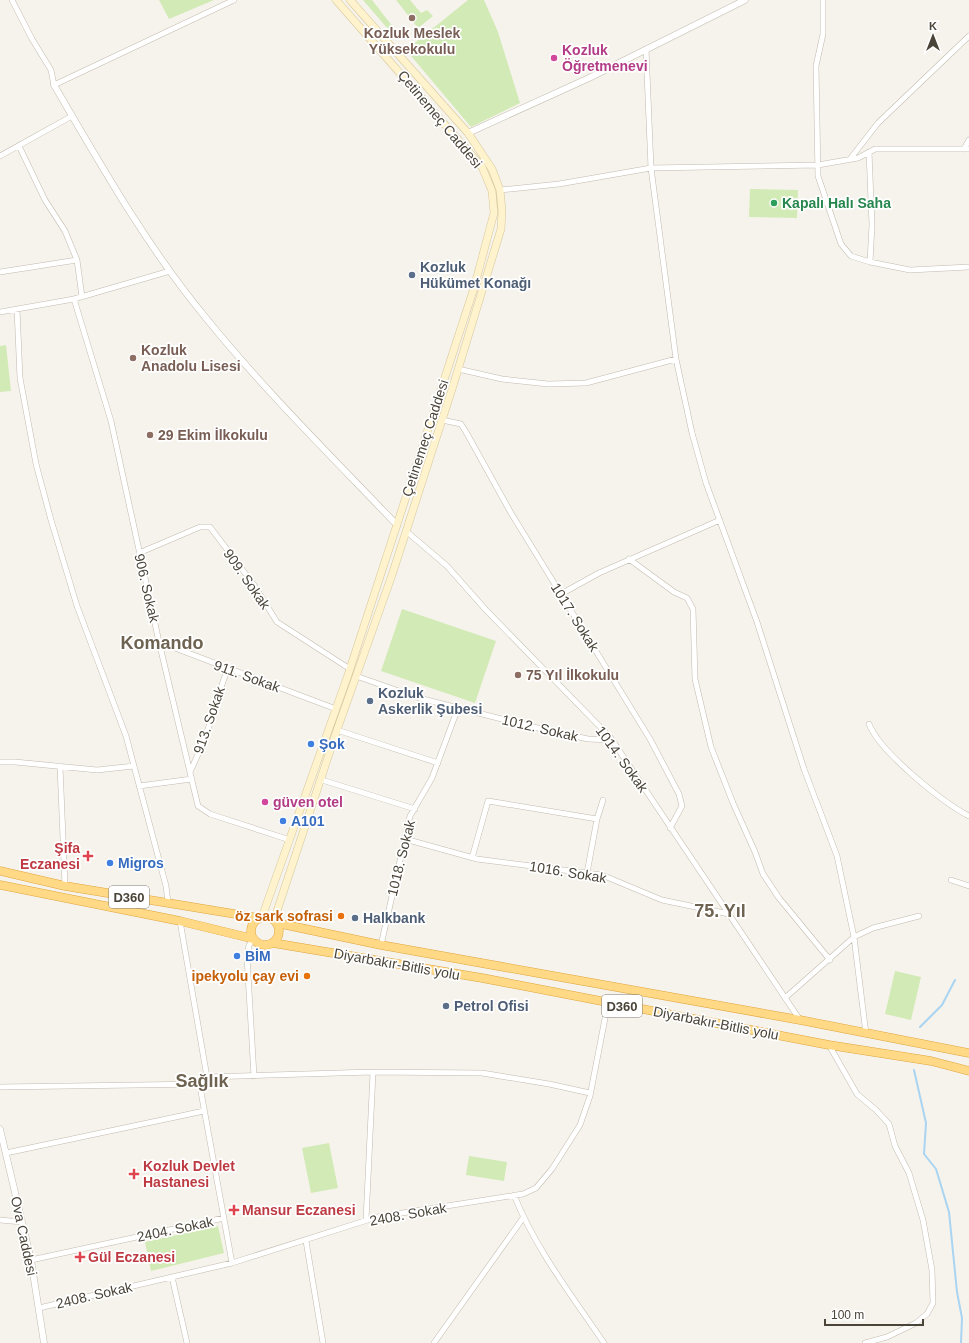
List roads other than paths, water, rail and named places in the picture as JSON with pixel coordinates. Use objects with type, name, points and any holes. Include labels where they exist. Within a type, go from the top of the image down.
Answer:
[{"type":"highway","name":"D360","points":[[0,871],[65,886],[261,918]]},
{"type":"highway","name":"D360","points":[[0,885],[180,921],[254,939]]},
{"type":"highway","points":[[269,917],[276,921],[279,935],[273,943],[264,945],[259,944],[254,939],[251,928],[261,918],[269,917]]},
{"type":"highway","name":"Diyarbakır-Bitlis yolu","points":[[276,921],[381,945],[800,1020],[969,1053]]},
{"type":"highway","name":"Diyarbakır-Bitlis yolu","points":[[273,943],[439,970],[829,1045],[931,1062],[969,1071]]},
{"type":"main road","name":"Çetinemeç Caddesi","points":[[261,918],[350,669],[474,288],[492,226],[494,213],[494,202],[487,177],[482,167],[336,0]]},
{"type":"main road","name":"Çetinemeç Caddesi","points":[[276,921],[337,730],[406,531],[501,229],[502,211],[500,190],[492,168],[468,133],[350,0]]},
{"type":"street","points":[[12,0],[32,39],[51,70],[54,85],[156,252],[206,318],[284,406],[397,525]]},
{"type":"street","points":[[54,85],[234,0]]},
{"type":"street","points":[[468,133],[589,78],[745,0]]},
{"type":"street","points":[[823,0],[823,34],[816,66],[818,165],[820,187],[841,244],[851,256],[870,262],[910,270],[969,267]]},
{"type":"street","points":[[850,159],[878,123],[969,36]]},
{"type":"street","points":[[646,49],[651,168],[676,359],[692,432],[706,483],[757,622],[804,769],[836,856],[854,937],[866,1034]]},
{"type":"street","points":[[0,156],[72,116]]},
{"type":"street","points":[[500,190],[559,184],[651,168],[818,165],[858,158],[875,149],[967,149],[969,140]]},
{"type":"street","points":[[19,146],[45,200],[65,231],[77,260],[82,297]]},
{"type":"street","points":[[869,152],[872,225],[870,262]]},
{"type":"street","points":[[0,272],[77,260]]},
{"type":"street","points":[[0,312],[74,299],[170,271]]},
{"type":"street","name":"906. Sokak","points":[[74,299],[111,421],[159,642],[198,806],[210,814],[290,840]]},
{"type":"street","points":[[16,309],[20,378],[36,464],[77,606],[126,736],[166,886],[168,903]]},
{"type":"street","points":[[458,369],[502,379],[548,384],[586,383],[676,359]]},
{"type":"street","name":"1017. Sokak","points":[[442,420],[461,424],[511,513],[650,738],[679,794],[682,806],[670,828]]},
{"type":"street","points":[[561,594],[599,573],[629,559],[720,520]]},
{"type":"street","name":"909. Sokak","points":[[139,553],[200,527],[210,527],[254,585],[277,622],[350,669]]},
{"type":"street","name":"1014. Sokak","points":[[406,531],[448,566],[486,610],[612,740],[800,1020]]},
{"type":"street","points":[[629,559],[674,592],[687,598],[693,609],[695,679],[711,747],[763,874],[779,898],[830,960]]},
{"type":"street","name":"911. Sokak","points":[[159,642],[336,709]]},
{"type":"street","name":"913. Sokak","points":[[190,772],[199,753],[228,669]]},
{"type":"street","name":"1012. Sokak","points":[[356,676],[419,698],[458,708],[588,739],[612,740]]},
{"type":"street","name":"1018. Sokak","points":[[381,945],[410,816],[432,778],[458,708]]},
{"type":"street","points":[[869,724],[875,736],[894,756],[935,793],[969,816]]},
{"type":"street","points":[[337,730],[438,763]]},
{"type":"street","points":[[0,762],[15,762],[97,770],[134,766]]},
{"type":"street","points":[[60,766],[65,886]]},
{"type":"street","points":[[139,786],[192,779]]},
{"type":"street","points":[[322,780],[415,809]]},
{"type":"street","points":[[587,873],[596,819],[603,800]]},
{"type":"street","points":[[472,858],[488,801],[596,819]]},
{"type":"street","name":"1016. Sokak","points":[[405,839],[472,858],[602,875],[662,900],[729,914]]},
{"type":"street","points":[[951,880],[969,886]]},
{"type":"street","points":[[785,998],[830,960],[854,937],[873,928],[919,916]]},
{"type":"street","points":[[180,921],[207,1077],[201,1092],[232,1263]]},
{"type":"street","points":[[254,939],[249,945],[247,957],[254,1076]]},
{"type":"street","name":"2408. Sokak","points":[[39,1308],[232,1263],[306,1241],[377,1217],[514,1195],[536,1188],[552,1169],[580,1125],[590,1093],[608,1003]]},
{"type":"street","points":[[829,1045],[857,1094],[876,1110],[889,1124],[895,1146],[909,1173],[923,1220],[932,1270],[933,1303],[927,1314],[916,1323],[887,1336],[864,1343]]},
{"type":"street","points":[[207,1077],[373,1072],[482,1073],[549,1084],[590,1093]]},
{"type":"street","points":[[366,1220],[373,1072]]},
{"type":"street","points":[[0,1087],[204,1084]]},
{"type":"street","points":[[6,1153],[204,1111]]},
{"type":"street","name":"Ova Caddesi","points":[[0,1129],[31,1260],[44,1343]]},
{"type":"street","points":[[514,1195],[523,1218],[572,1296],[604,1343]]},
{"type":"street","name":"2404. Sokak","points":[[31,1260],[224,1218]]},
{"type":"street","points":[[434,1343],[523,1218]]},
{"type":"street","points":[[0,1220],[22,1222]]},
{"type":"street","points":[[306,1241],[323,1343]]},
{"type":"street","points":[[172,1277],[187,1343]]},
{"type":"waterway","points":[[920,1027],[942,1005],[955,980]]},
{"type":"waterway","points":[[914,1070],[926,1123],[924,1154],[936,1169],[949,1212],[957,1292],[962,1318],[961,1343]]},
{"type":"place","name":"Kozluk Meslek Yüksekokulu","points":[[412,18]]},
{"type":"place","name":"Kozluk Öğretmenevi","points":[[554,58]]},
{"type":"place","name":"Kapalı Halı Saha","points":[[774,203]]},
{"type":"place","name":"Kozluk Hükümet Konağı","points":[[412,275]]},
{"type":"place","name":"Kozluk Anadolu Lisesi","points":[[133,358]]},
{"type":"place","name":"29 Ekim İlkokulu","points":[[150,435]]},
{"type":"place","name":"75 Yıl İlkokulu","points":[[518,675]]},
{"type":"place","name":"Kozluk Askerlik Şubesi","points":[[370,701]]},
{"type":"place","name":"Şok","points":[[311,744]]},
{"type":"place","name":"güven otel","points":[[265,802]]},
{"type":"place","name":"A101","points":[[283,821]]},
{"type":"place","name":"Şifa Eczanesi","points":[[88,856]]},
{"type":"place","name":"Migros","points":[[110,863]]},
{"type":"place","name":"öz sark sofrasi","points":[[341,916]]},
{"type":"place","name":"Halkbank","points":[[355,918]]},
{"type":"place","name":"BİM","points":[[237,956]]},
{"type":"place","name":"ipekyolu çay evi","points":[[307,976]]},
{"type":"place","name":"Petrol Ofisi","points":[[446,1006]]},
{"type":"place","name":"Kozluk Devlet Hastanesi","points":[[134,1174]]},
{"type":"place","name":"Mansur Eczanesi","points":[[234,1210]]},
{"type":"place","name":"Gül Eczanesi","points":[[80,1257]]},
{"type":"district","name":"Komando","points":[[162,643]]},
{"type":"district","name":"75. Yıl","points":[[720,911]]},
{"type":"district","name":"Sağlık","points":[[202,1081]]}]
